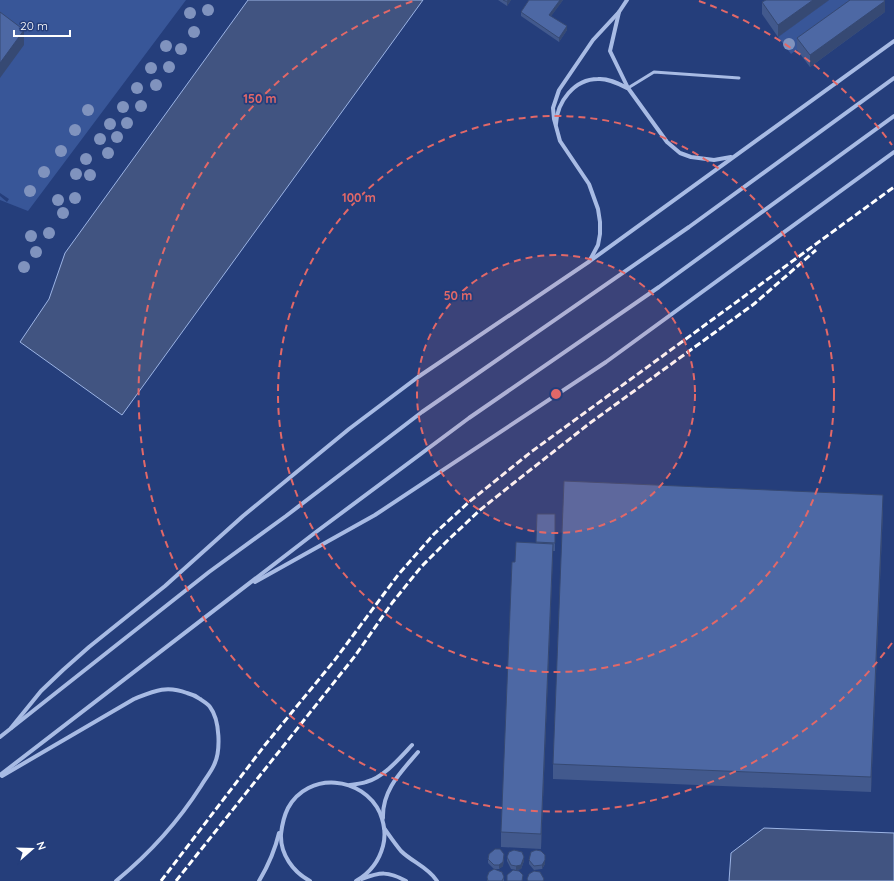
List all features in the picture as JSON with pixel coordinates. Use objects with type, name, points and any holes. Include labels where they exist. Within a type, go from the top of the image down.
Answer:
[{"type":"street","points":[[590,261],[598,245],[600,234],[598,209],[589,184],[560,141],[556,131],[553,108],[559,90],[593,40],[619,12],[627,0]]},
{"type":"street","points":[[619,12],[610,51],[628,88],[667,142],[680,153],[691,157],[703,159],[724,159],[735,155]]},
{"type":"street","points":[[11,728],[41,691],[62,670],[166,586],[243,516],[349,429],[412,382],[590,261],[894,41]]},
{"type":"street","points":[[556,131],[556,116],[562,101],[578,84],[598,78],[608,80],[628,88]]},
{"type":"street","points":[[0,737],[209,572],[286,516],[422,412],[689,227],[894,78]]},
{"type":"street","points":[[0,776],[100,697],[316,532],[470,418],[659,287],[894,116]]},
{"type":"street","points":[[242,590],[376,515],[606,362],[894,152]]},
{"type":"street","points":[[0,776],[134,699],[148,693],[160,689],[172,688],[198,697],[210,706],[217,721],[218,751],[215,764],[190,804],[169,830],[116,881]]},
{"type":"street","points":[[349,785],[367,782],[379,776],[412,746]]},
{"type":"street","points":[[357,881],[371,870],[380,856],[385,840],[383,812],[385,801],[395,778],[418,752]]},
{"type":"street","points":[[259,881],[275,848],[288,807],[300,794],[315,785],[332,782],[349,785],[365,793],[377,806],[383,821]]},
{"type":"street","points":[[282,823],[281,840],[286,856],[295,870],[310,881]]},
{"type":"street","points":[[384,828],[401,850],[423,866],[437,881]]},
{"type":"street","points":[[357,881],[376,874],[389,873],[406,881]]},
{"type":"lane","points":[[628,88],[654,72],[739,78]]},
{"type":"shaded area","points":[[0,0],[186,0],[28,211],[0,200],[0,196],[7,202],[9,199],[0,193]]},
{"type":"shaded area","points":[[248,0],[423,0],[122,415],[20,342],[49,299],[65,253]]},
{"type":"shaded area","points":[[829,0],[866,0],[791,54],[778,37]]},
{"type":"shaded area","points":[[764,828],[894,833],[894,881],[729,881],[731,853]]},
{"type":"building","points":[[529,0],[560,0],[549,15],[567,26],[559,38],[521,12]]},
{"type":"building","points":[[766,0],[813,0],[778,25],[762,2]]},
{"type":"building","points":[[850,0],[885,1],[810,55],[797,38]]},
{"type":"building","points":[[0,12],[24,30],[0,63]]},
{"type":"building","points":[[564,481],[883,495],[871,777],[553,764]]},
{"type":"building","points":[[537,514],[555,514],[555,543],[536,542]]},
{"type":"building","points":[[516,542],[553,544],[541,834],[501,832],[512,562],[515,562]]},
{"type":"building","points":[[495,849],[500,849],[504,854],[503,862],[499,865],[494,865],[488,859],[489,854]]},
{"type":"building","points":[[514,850],[522,852],[524,857],[521,865],[511,865],[507,857],[509,852]]},
{"type":"building","points":[[536,850],[541,851],[545,855],[545,860],[542,865],[534,866],[529,860],[531,852]]},
{"type":"building","points":[[494,869],[502,872],[504,877],[502,881],[488,881],[487,877],[489,872]]},
{"type":"building","points":[[513,870],[519,871],[523,875],[522,881],[507,881],[507,875]]},
{"type":"building","points":[[534,871],[540,872],[544,879],[543,881],[528,881],[527,879],[529,874]]},
{"type":"railway","points":[[161,881],[265,745],[334,661],[398,575],[434,534],[469,502],[531,452],[894,187]]},
{"type":"railway","points":[[176,881],[355,656],[392,603],[421,567],[447,541],[480,510],[515,482],[590,423],[754,304],[816,250]]}]
